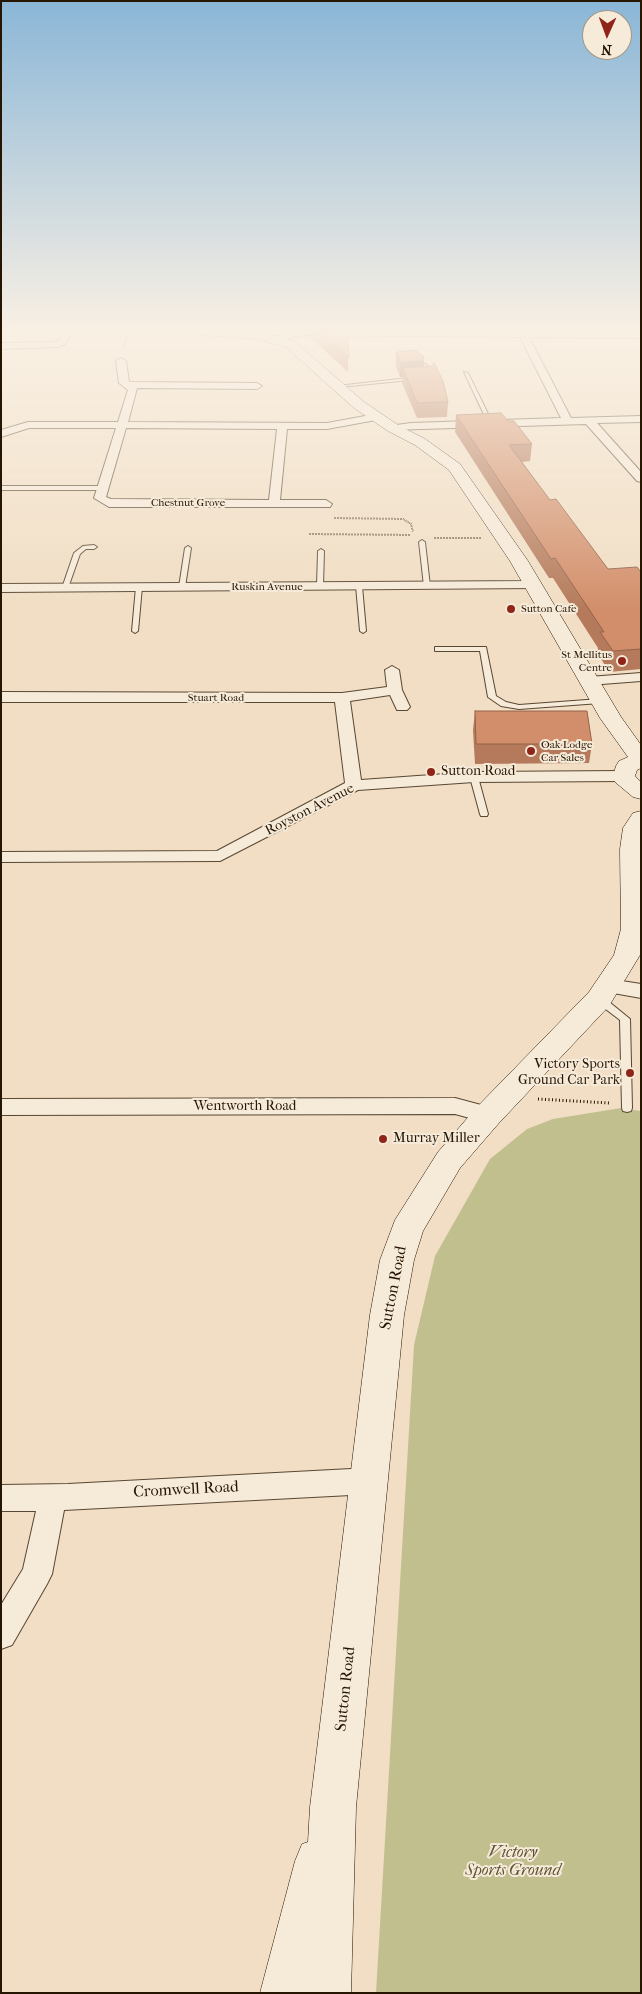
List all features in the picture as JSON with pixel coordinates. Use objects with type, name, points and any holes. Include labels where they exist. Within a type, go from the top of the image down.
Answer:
[{"type":"main road","points":[[387,424],[420,442],[454,467],[534,585],[600,701],[640,759],[627,766],[624,776],[632,788],[641,792]]},
{"type":"main road","name":"Sutton Road","points":[[326,1993],[333,1806],[392,1282],[407,1229],[449,1160],[498,1106],[616,992],[627,954],[637,930],[632,849],[635,828],[641,818]]},
{"type":"main road","name":"Sutton Road","points":[[285,1993],[333,1806]]},
{"type":"street","points":[[103,488],[121,424]]},
{"type":"street","points":[[1,434],[28,425],[282,427],[340,424]]},
{"type":"street","points":[[394,428],[463,424]]},
{"type":"street","points":[[592,424],[641,479]]},
{"type":"street","points":[[282,427],[274,504],[326,504]]},
{"type":"street","name":"Chestnut Grove","points":[[103,488],[100,498],[109,502],[274,504]]},
{"type":"street","points":[[326,489],[326,518]]},
{"type":"street","name":"Ruskin Avenue","points":[[1,588],[534,585]]},
{"type":"street","points":[[392,670],[395,690],[402,707]]},
{"type":"street","points":[[589,681],[641,677]]},
{"type":"street","name":"Stuart Road","points":[[1,697],[342,698],[395,690]]},
{"type":"street","points":[[342,698],[354,785]]},
{"type":"street","name":"Royston Avenue","points":[[1,856],[220,856],[354,785],[474,777],[624,776]]},
{"type":"street","name":"Wentworth Road","points":[[1,1107],[498,1106]]},
{"type":"street","name":"Cromwell Road","points":[[1,1498],[370,1481]]},
{"type":"street","points":[[1,1634],[37,1574],[53,1497]]},
{"type":"lane","points":[[1,488],[103,488]]},
{"type":"lane","points":[[422,542],[427,586]]},
{"type":"lane","points":[[65,588],[77,552],[85,547],[94,547]]},
{"type":"lane","points":[[182,587],[188,548]]},
{"type":"lane","points":[[320,586],[321,551]]},
{"type":"lane","points":[[359,586],[363,631]]},
{"type":"lane","points":[[135,631],[139,587]]},
{"type":"lane","points":[[438,650],[483,649],[492,698],[504,704],[519,707],[600,701]]},
{"type":"lane","points":[[474,777],[484,814]]},
{"type":"lane","points":[[616,992],[625,1019],[626,1106]]},
{"type":"path","points":[[309,534],[414,535]]},
{"type":"path","points":[[498,1106],[626,1106]]},
{"type":"green space","name":"Victory Sports Ground","points":[[621,1108],[641,1111],[641,1993],[376,1993],[414,1345],[435,1256],[490,1159],[527,1129],[553,1119]]},
{"type":"building","points":[[462,424],[516,424],[532,444],[509,445],[550,500],[556,499],[608,569],[637,567],[641,572],[641,649],[613,651],[600,632],[604,632],[555,558],[551,559]]},
{"type":"building","points":[[475,711],[587,711],[592,744],[476,744]]},
{"type":"place","name":"Sutton Cafe","points":[[511,609]]},
{"type":"place","name":"St Mellitus Centre","points":[[622,661]]},
{"type":"place","name":"Oak Lodge Car Sales","points":[[531,751]]},
{"type":"place","name":"Sutton Road","points":[[431,772]]},
{"type":"place","name":"Victory Sports Ground Car Park","points":[[630,1073]]},
{"type":"place","name":"Murray Miller","points":[[383,1139]]}]
